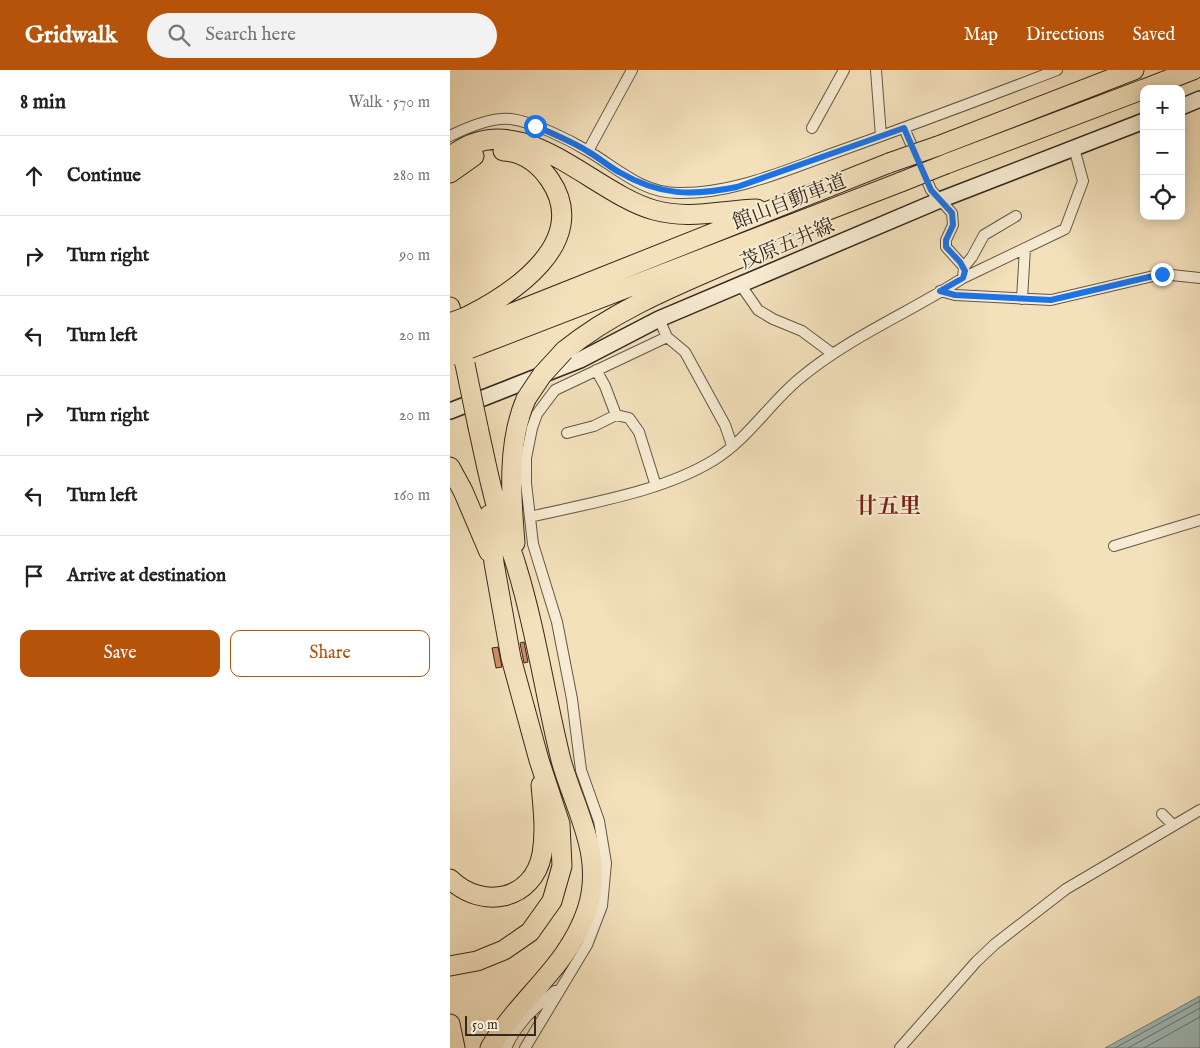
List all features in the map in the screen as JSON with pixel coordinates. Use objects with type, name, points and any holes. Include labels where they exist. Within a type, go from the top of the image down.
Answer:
[{"type":"highway","name":"館山自動車道","points":[[450,337],[461,322],[772,210],[889,163],[1134,70]]},
{"type":"highway","name":"館山自動車道","points":[[1154,85],[1193,70]]},
{"type":"highway","name":"館山自動車道","points":[[461,322],[901,182],[1140,91]]},
{"type":"highway","points":[[450,157],[475,142],[494,139],[508,140],[547,152],[626,199],[657,211],[694,215],[754,209],[772,210]]},
{"type":"highway","points":[[450,173],[464,161],[486,152],[520,154],[535,163],[547,175],[557,194],[560,209],[560,224],[555,239],[540,266],[499,300],[461,322]]},
{"type":"highway","points":[[516,564],[512,491],[514,440],[519,415],[526,399],[542,375],[564,351],[600,325],[660,292],[870,201],[901,182]]},
{"type":"highway","name":"館山自動車道","points":[[456,363],[461,322]]},
{"type":"highway","points":[[450,966],[479,966],[511,959],[535,943],[552,923],[567,897],[573,874],[574,845],[572,820],[562,762],[516,564],[501,522],[456,363]]},
{"type":"highway","points":[[450,978],[479,966],[530,932],[552,901],[560,879],[563,854],[560,824],[539,760],[510,658],[494,562],[492,526],[474,427]]},
{"type":"highway","points":[[450,467],[463,491],[494,562]]},
{"type":"highway","points":[[450,879],[467,892],[491,899],[513,893],[530,879],[542,856],[544,832],[539,760]]},
{"type":"highway","points":[[490,1048],[515,1010],[562,961],[577,935],[588,909],[593,882],[592,852],[582,817],[562,762]]},
{"type":"highway","points":[[450,1024],[455,1048]]},
{"type":"main road","points":[[1185,105],[1200,99]]},
{"type":"main road","name":"茂原五井線","points":[[450,411],[580,360],[660,319],[940,200],[1140,123]]},
{"type":"street","points":[[588,151],[632,70]]},
{"type":"street","points":[[812,128],[844,70]]},
{"type":"street","points":[[876,70],[881,136]]},
{"type":"street","points":[[450,136],[479,123],[510,119],[535,126],[588,151],[618,172],[655,189],[677,193],[710,192],[737,187],[904,128],[1057,70]]},
{"type":"street","points":[[904,128],[931,190],[952,213],[953,225],[946,240],[946,247],[964,266],[963,278]]},
{"type":"street","points":[[530,517],[656,486],[714,460],[748,433],[799,379],[855,339],[984,266],[1065,228],[1083,181],[1074,148]]},
{"type":"street","points":[[964,266],[972,257],[984,235],[1016,216]]},
{"type":"street","points":[[1022,299],[1025,248]]},
{"type":"street","points":[[940,291],[955,295],[1051,300],[1162,274],[1200,278]]},
{"type":"street","points":[[740,284],[758,310],[773,319],[802,331],[833,354]]},
{"type":"street","points":[[660,319],[667,337],[684,352],[725,425],[732,445]]},
{"type":"street","points":[[525,1048],[590,937],[602,906],[606,863],[599,821],[582,770],[572,699],[557,622],[533,544],[526,458],[537,414],[555,390],[667,337]]},
{"type":"street","points":[[596,370],[605,386],[616,415]]},
{"type":"street","points":[[567,433],[594,426],[616,415],[629,418],[639,432],[656,486]]},
{"type":"street","points":[[1114,546],[1200,520]]},
{"type":"street","points":[[900,1048],[979,958],[995,944],[1066,890],[1172,824],[1200,810]]},
{"type":"street","points":[[1162,814],[1172,824]]},
{"type":"street","points":[[506,1048],[513,1033],[531,1010],[560,988]]},
{"type":"water","points":[[1200,996],[1200,1048],[1105,1048]]},
{"type":"building","points":[[524,642],[528,662],[524,663],[520,643]]},
{"type":"building","points":[[498,647],[502,667],[496,668],[492,648]]},
{"type":"district","name":"廿五里","points":[[888,505]]},
{"type":"route","points":[[535,126],[588,151],[633,180],[662,191],[677,193],[710,192],[737,187],[904,128],[931,190],[952,213],[953,225],[946,240],[946,247],[964,266],[963,278],[940,291],[955,295],[985,295],[1051,300],[1162,274]]}]
